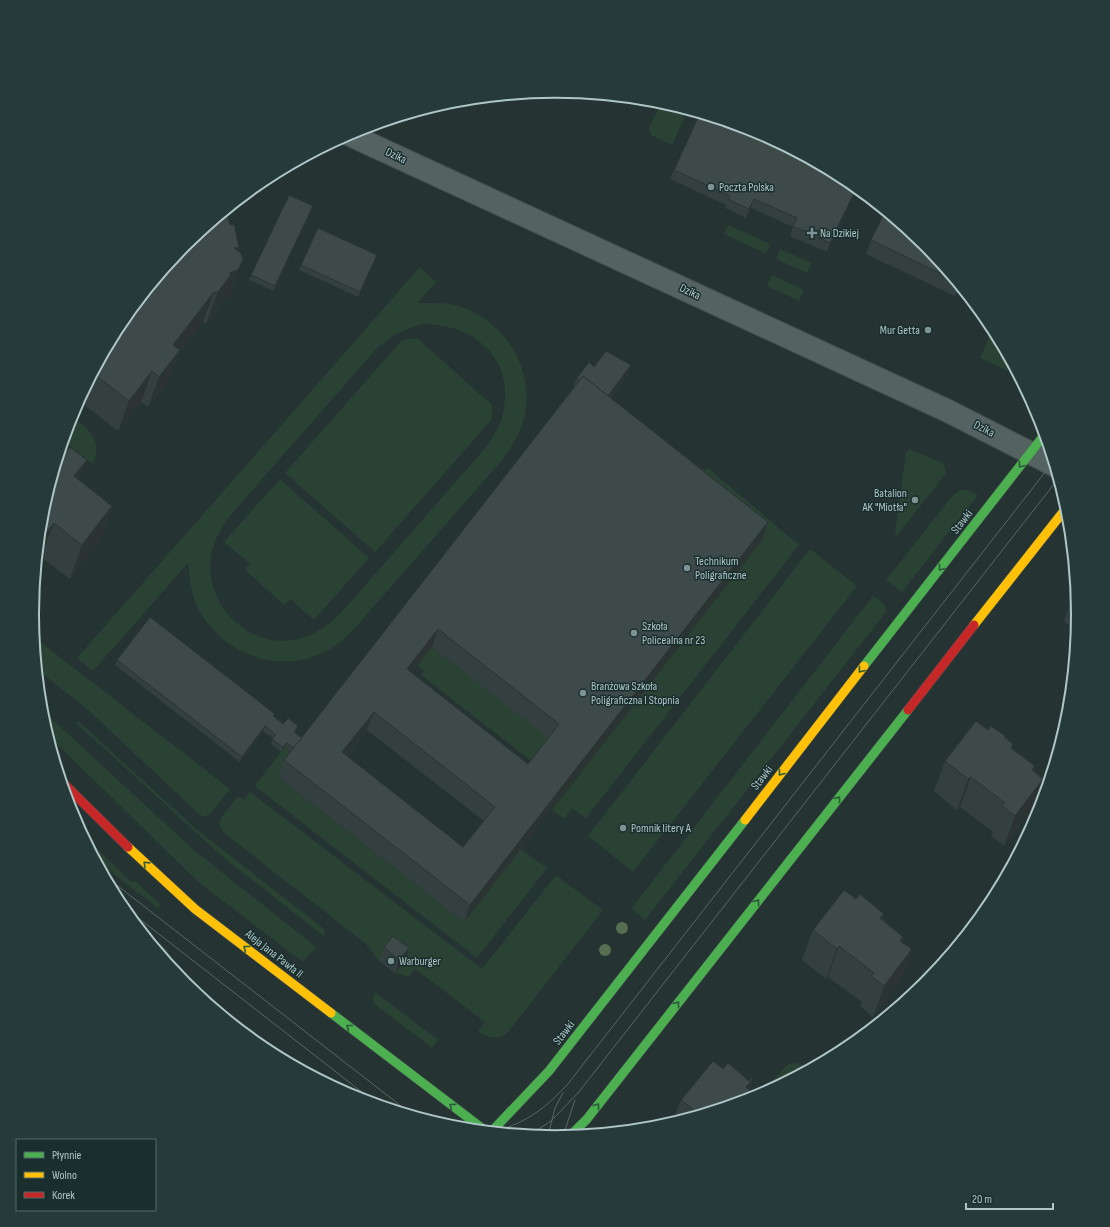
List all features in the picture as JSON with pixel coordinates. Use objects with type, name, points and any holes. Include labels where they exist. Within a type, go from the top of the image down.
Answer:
[{"type":"street","name":"Dzika","points":[[356,138],[919,398],[1048,462]]},
{"type":"street","name":"Stawki","points":[[497,1126],[549,1071],[1041,439]]},
{"type":"street","points":[[577,1129],[587,1119],[1061,513]]},
{"type":"street","name":"Aleja Jana Pawła II","points":[[70,790],[155,874],[195,908],[475,1123]]},
{"type":"green space","points":[[659,108],[683,114],[684,119],[672,145],[651,135],[649,128]]},
{"type":"green space","points":[[728,225],[770,244],[766,254],[724,234]]},
{"type":"green space","points":[[780,249],[812,263],[807,273],[776,259]]},
{"type":"green space","points":[[420,267],[436,282],[417,303],[443,303],[459,306],[476,314],[491,324],[504,337],[514,351],[522,368],[526,385],[526,403],[523,422],[517,437],[503,459],[353,630],[337,644],[318,655],[300,660],[282,662],[247,654],[231,645],[217,634],[205,620],[196,604],[191,589],[188,563],[93,671],[77,658]],"holes":[[[423,324],[459,330],[474,338],[487,348],[497,361],[503,376],[505,394],[501,422],[490,442],[339,615],[329,624],[318,631],[301,638],[276,641],[258,636],[242,628],[229,615],[219,601],[212,584],[210,566],[213,548],[217,536],[228,518],[377,348],[393,336],[410,328]]]},
{"type":"green space","points":[[772,275],[804,290],[799,301],[767,286]]},
{"type":"green space","points":[[990,336],[1011,372],[980,358]]},
{"type":"green space","points":[[417,338],[492,405],[492,419],[375,552],[285,473],[402,340]]},
{"type":"green space","points":[[76,420],[89,430],[95,441],[96,455],[93,464],[68,444]]},
{"type":"green space","points":[[910,449],[944,464],[946,473],[897,536],[895,534],[906,452]]},
{"type":"green space","points":[[708,468],[799,545],[586,818],[572,808],[564,819],[552,810],[762,540],[690,483],[700,471]]},
{"type":"green space","points":[[280,479],[369,558],[314,620],[290,599],[284,605],[245,570],[250,564],[224,542]]},
{"type":"green space","points":[[962,490],[968,490],[978,495],[902,592],[886,580],[954,494]]},
{"type":"green space","points":[[810,549],[857,586],[633,872],[588,836]]},
{"type":"green space","points":[[873,596],[885,605],[886,612],[645,920],[631,909]]},
{"type":"green space","points":[[40,642],[230,789],[209,815],[204,817],[86,708],[42,673]]},
{"type":"green space","points":[[432,647],[553,741],[535,764],[421,675],[424,671],[417,666]]},
{"type":"green space","points":[[50,717],[195,851],[316,947],[303,962],[191,875],[56,743]]},
{"type":"green space","points":[[78,721],[195,828],[324,929],[325,937],[224,858],[76,723]]},
{"type":"green space","points":[[285,747],[295,755],[278,777],[464,922],[521,849],[547,868],[477,958],[256,787],[255,785]]},
{"type":"green space","points":[[250,792],[482,969],[556,875],[603,910],[509,1031],[502,1036],[490,1037],[478,1031],[485,1022],[415,969],[409,977],[395,973],[404,961],[388,949],[379,961],[365,943],[224,833],[219,825],[221,818],[238,796],[244,800]]},
{"type":"green space","points":[[94,846],[131,882],[135,881],[161,905],[158,908],[107,868]]},
{"type":"green space","points":[[156,941],[169,951],[167,954]]},
{"type":"green space","points":[[376,993],[438,1040],[432,1048],[373,1003],[373,997]]},
{"type":"green space","points":[[797,1063],[803,1065],[772,1081],[788,1064]]},
{"type":"building","points":[[698,118],[752,137],[783,151],[842,184],[854,193],[830,243],[793,226],[797,218],[754,199],[749,209],[728,199],[730,196],[674,170]]},
{"type":"building","points":[[289,195],[313,206],[275,286],[251,275]]},
{"type":"building","points":[[227,215],[230,225],[234,224],[239,247],[234,248],[241,253],[243,260],[238,270],[229,273],[231,275],[217,293],[214,292],[173,345],[180,350],[159,377],[152,371],[129,401],[97,376],[108,355],[142,305],[167,273],[190,249]]},
{"type":"building","points":[[883,216],[920,249],[945,276],[871,240]]},
{"type":"building","points":[[318,228],[377,255],[360,292],[301,265]]},
{"type":"building","points":[[606,351],[631,365],[608,396],[583,376],[580,380],[577,378],[589,362],[594,367]]},
{"type":"building","points":[[583,376],[768,522],[470,905],[284,760]],"holes":[[[438,629],[559,724],[528,764],[407,669]],[[374,712],[495,807],[463,847],[342,752]]]},
{"type":"building","points":[[70,447],[87,460],[74,476],[112,506],[82,545],[54,523],[45,534],[64,454]]},
{"type":"building","points":[[150,617],[275,714],[273,716],[283,724],[288,718],[298,726],[294,732],[302,738],[293,748],[287,743],[283,747],[272,739],[276,735],[265,726],[242,757],[117,660]]},
{"type":"building","points":[[976,721],[988,730],[991,726],[1006,736],[1004,737],[1013,744],[1011,748],[1035,766],[1032,770],[1043,779],[1015,816],[1002,806],[1005,803],[971,777],[968,779],[945,761]]},
{"type":"building","points":[[844,890],[856,899],[860,894],[884,914],[880,918],[903,937],[900,941],[912,949],[884,986],[871,976],[874,973],[839,946],[837,949],[813,930]]},
{"type":"building","points":[[393,936],[409,948],[399,960],[384,947]]},
{"type":"building","points":[[713,1061],[723,1069],[728,1063],[749,1081],[752,1078],[753,1079],[746,1087],[750,1091],[694,1110],[681,1100]]},
{"type":"tram line","points":[[508,1127],[527,1119],[551,1101],[567,1085],[1049,467]]},
{"type":"tram line","points":[[539,1129],[551,1121],[578,1093],[1054,484]]},
{"type":"tram line","points":[[117,885],[400,1106]]},
{"type":"tram line","points":[[140,919],[361,1091]]},
{"type":"tram line","points":[[550,1130],[555,1108],[563,1093]]},
{"type":"tram line","points":[[565,1129],[575,1100]]},
{"type":"traffic: fast","points":[[864,666],[1041,439]]},
{"type":"traffic: fast","points":[[577,1129],[587,1119],[908,710]]},
{"type":"traffic: fast","points":[[497,1126],[549,1071],[745,820]]},
{"type":"traffic: fast","points":[[331,1013],[475,1123]]},
{"type":"traffic: slow","points":[[974,625],[1061,514]]},
{"type":"traffic: slow","points":[[745,820],[864,666]]},
{"type":"traffic: slow","points":[[128,847],[195,909],[331,1013]]},
{"type":"traffic: jam","points":[[908,710],[974,625]]},
{"type":"traffic: jam","points":[[70,790],[128,847]]},
{"type":"place","name":"Poczta Polska","points":[[711,187]]},
{"type":"place","name":"Na Dzikiej","points":[[812,233]]},
{"type":"place","name":"Mur Getta","points":[[928,330]]},
{"type":"place","name":"Batalion AK \"Miotła\"","points":[[915,500]]},
{"type":"place","name":"Technikum Poligraficzne","points":[[687,568]]},
{"type":"place","name":"Szkoła Policealna nr 23","points":[[634,633]]},
{"type":"place","name":"Branżowa Szkoła Poligraficzna I Stopnia","points":[[583,693]]},
{"type":"place","name":"Pomnik litery A","points":[[623,828]]},
{"type":"place","name":"Warburger","points":[[391,961]]}]
